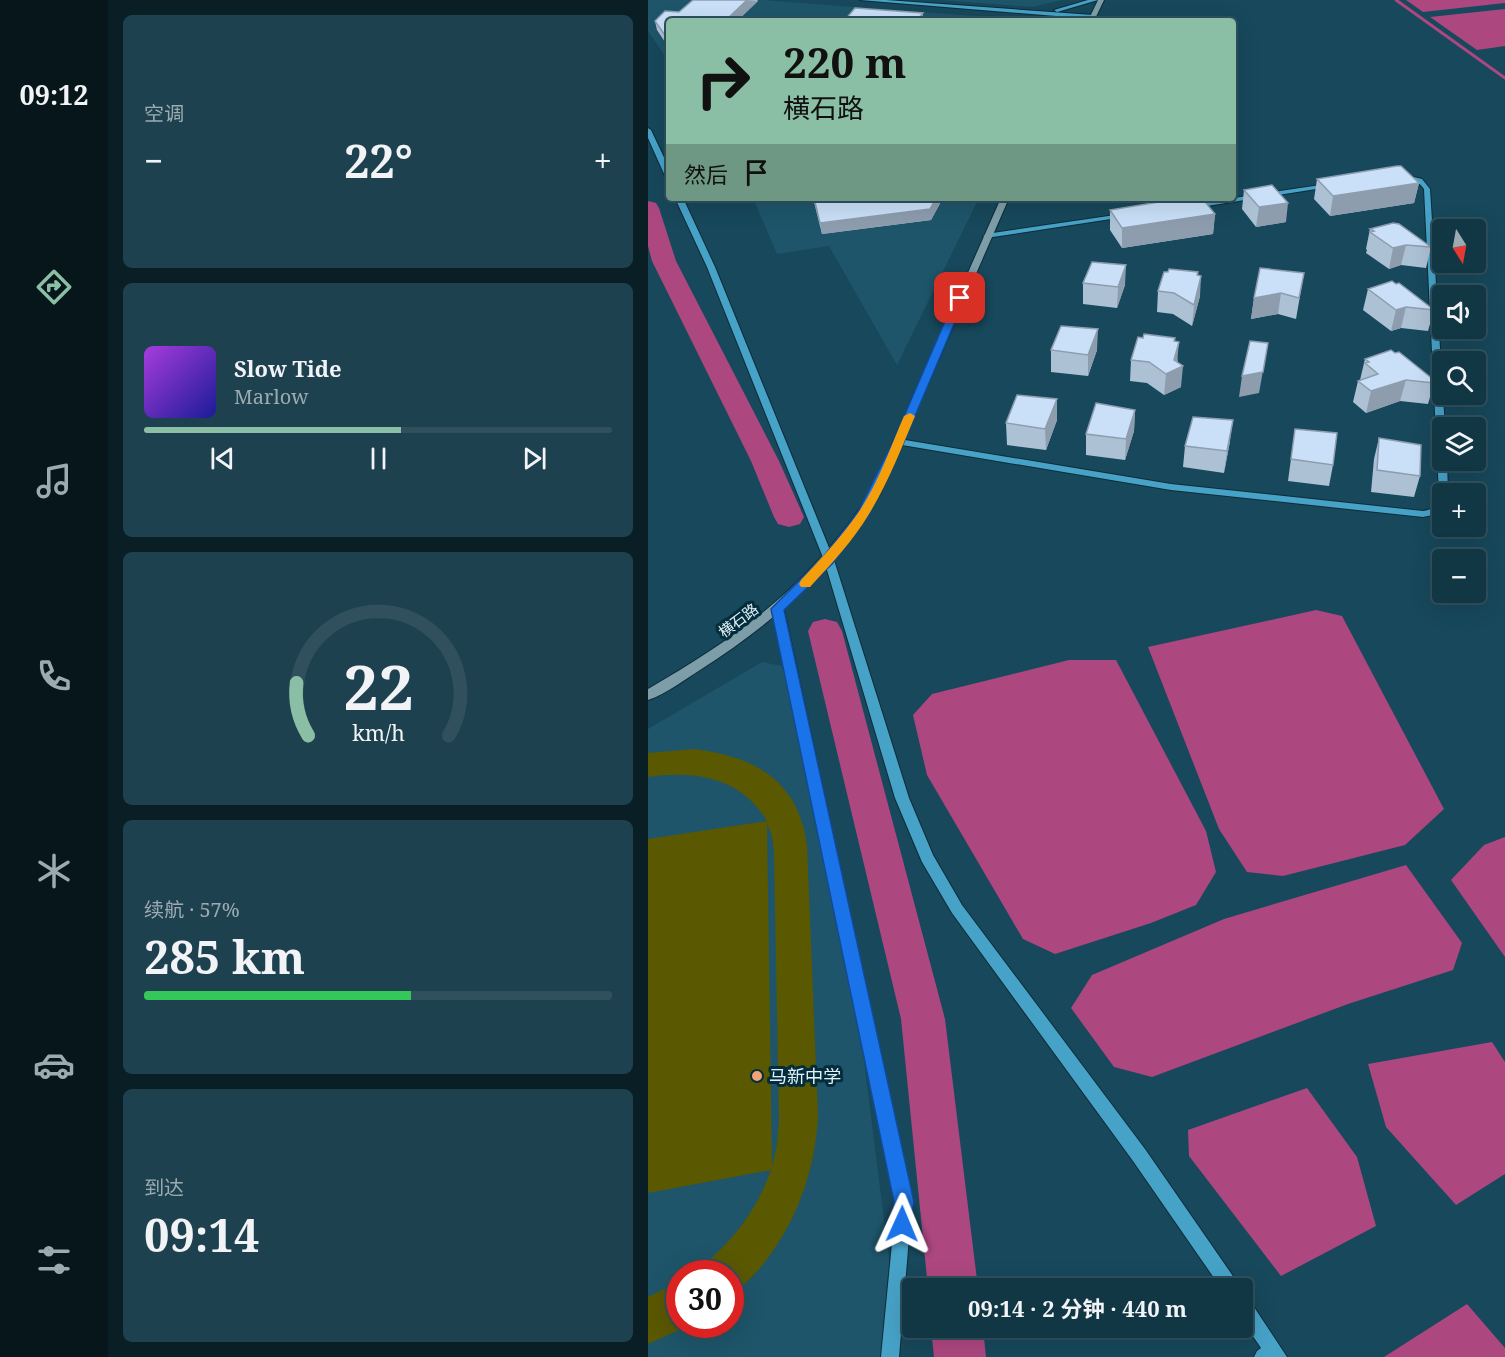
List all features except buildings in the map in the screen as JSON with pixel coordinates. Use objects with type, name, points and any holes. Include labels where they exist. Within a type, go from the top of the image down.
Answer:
[{"type":"main road","points":[[1092,18],[1101,0]]},
{"type":"main road","name":"横石路","points":[[648,695],[718,654],[778,609],[829,560],[863,514],[899,442],[1004,201]]},
{"type":"street","points":[[862,0],[1083,18]]},
{"type":"street","points":[[1026,12],[1062,9],[1095,0]]},
{"type":"street","points":[[1026,12],[1047,18]]},
{"type":"street","points":[[648,130],[666,169]]},
{"type":"street","points":[[680,201],[711,267],[829,560],[902,798],[915,832],[941,884],[957,909],[1139,1155],[1224,1278]]},
{"type":"street","points":[[778,609],[904,1202],[890,1357]]},
{"type":"street","points":[[1253,1323],[1272,1355]]},
{"type":"lane","points":[[1395,176],[1417,179],[1427,189],[1443,483]]},
{"type":"lane","points":[[1236,200],[1336,185]]},
{"type":"lane","points":[[1185,207],[1226,201]]},
{"type":"lane","points":[[986,237],[1126,216]]},
{"type":"lane","points":[[899,442],[1171,487],[1423,514],[1432,512]]},
{"type":"shaded area","points":[[648,0],[761,0],[1001,18],[666,18],[666,58],[648,31]]},
{"type":"shaded area","points":[[939,0],[1062,0],[1033,7]]},
{"type":"shaded area","points":[[1406,0],[1505,0],[1505,3],[1423,12]]},
{"type":"shaded area","points":[[1505,9],[1505,46],[1477,50],[1430,17]]},
{"type":"shaded area","points":[[754,201],[978,201],[897,365],[829,246],[777,254]]},
{"type":"shaded area","points":[[1316,610],[1342,616],[1444,809],[1405,845],[1283,876],[1247,872],[1219,829],[1148,647]]},
{"type":"shaded area","points":[[1069,660],[1116,660],[1206,831],[1216,872],[1196,905],[1151,923],[1055,954],[1023,939],[927,775],[913,715],[932,694]]},
{"type":"shaded area","name":"马新中学","points":[[762,662],[782,666],[841,878],[895,1307],[893,1357],[648,1357],[648,729]]},
{"type":"shaded area","points":[[695,749],[737,758],[755,766],[784,789],[794,804],[802,823],[807,845],[818,1116],[816,1141],[811,1166],[794,1215],[767,1259],[744,1284],[744,1260],[709,1260],[740,1228],[758,1200],[771,1170],[648,1193],[648,839],[767,821],[744,795],[715,780],[683,775],[648,777],[648,753]],"holes":[[[767,824],[772,836],[779,1121],[772,1166]]]},
{"type":"shaded area","points":[[1505,837],[1505,957],[1451,880],[1484,845]]},
{"type":"shaded area","points":[[1406,865],[1462,943],[1453,970],[1348,1004],[1152,1077],[1114,1067],[1071,1008],[1092,975],[1224,919]]},
{"type":"shaded area","points":[[1492,1042],[1505,1062],[1505,1174],[1456,1205],[1386,1127],[1368,1064]]},
{"type":"shaded area","points":[[1307,1088],[1357,1157],[1376,1226],[1281,1276],[1189,1156],[1188,1130]]},
{"type":"shaded area","points":[[666,1288],[666,1336],[648,1344],[648,1297]]},
{"type":"shaded area","points":[[1467,1304],[1505,1348],[1505,1357],[1384,1357]]},
{"type":"waterway","points":[[1396,0],[1505,78]]},
{"type":"waterway","points":[[648,208],[664,261],[765,461],[789,517]]},
{"type":"waterway","points":[[825,631],[923,1019],[952,1278]]},
{"type":"waterway","points":[[958,1338],[960,1357]]},
{"type":"slow traffic","points":[[806,584],[829,560],[863,514],[876,492],[910,416]]},
{"type":"place","name":"马新中学","points":[[757,1076]]},
{"type":"route","points":[[902,1224],[904,1202],[778,609],[829,560],[863,514],[876,492],[960,298]]}]
